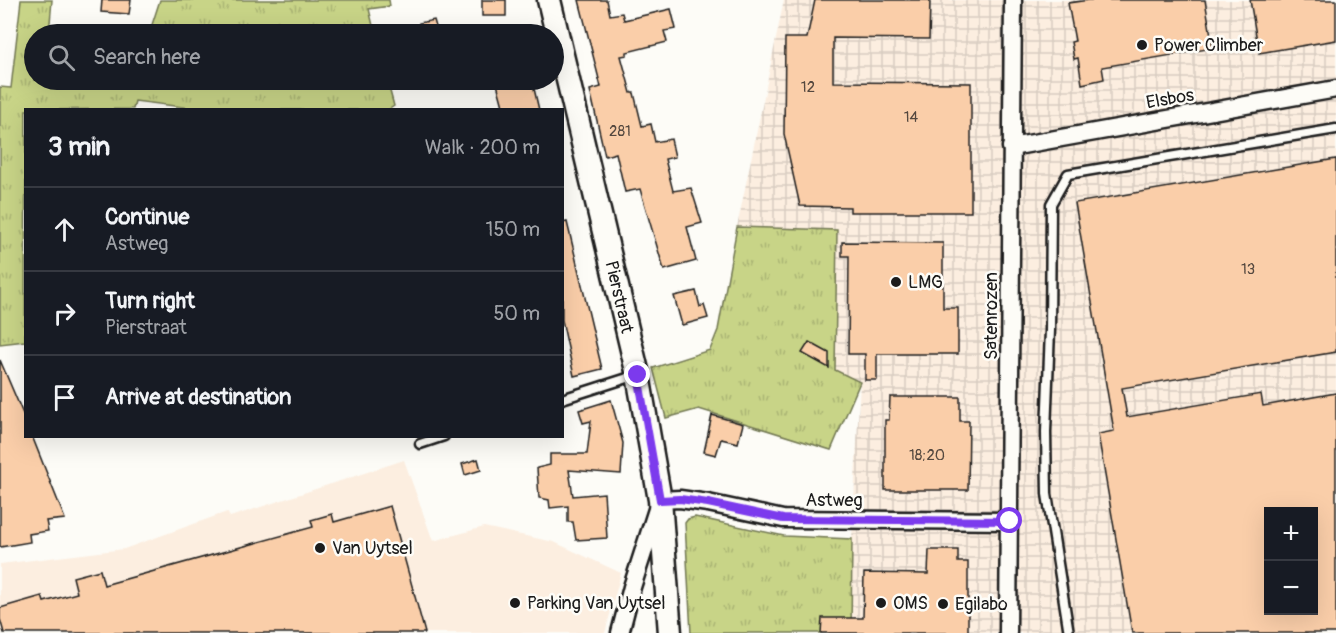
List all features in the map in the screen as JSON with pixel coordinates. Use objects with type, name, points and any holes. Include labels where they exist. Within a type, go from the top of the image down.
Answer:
[{"type":"street","name":"Pierstraat","points":[[549,0],[555,24]]},
{"type":"street","name":"Satenrozen","points":[[1008,633],[1013,0]]},
{"type":"street","name":"Pierstraat","points":[[564,63],[638,375],[660,500],[670,633]]},
{"type":"street","name":"Elsbos","points":[[1011,147],[1336,89]]},
{"type":"street","name":"Astweg","points":[[660,500],[680,499],[708,503],[783,519],[1010,521]]},
{"type":"street","points":[[620,633],[660,500]]},
{"type":"lane","points":[[1069,633],[1047,494],[1046,432],[1051,204],[1068,174],[1336,129]]},
{"type":"lane","points":[[564,398],[638,375]]},
{"type":"lane","points":[[420,444],[438,438]]},
{"type":"shaded area","points":[[784,0],[1336,0],[1336,633],[851,633],[852,539],[860,382],[835,370],[837,230],[737,227]]},
{"type":"shaded area","points":[[404,460],[433,541],[484,527],[554,542],[621,573],[605,633],[0,633],[0,564],[124,549],[227,512],[230,517]]},
{"type":"green space","points":[[21,0],[52,0],[50,24],[24,24],[24,90],[390,90],[394,106],[391,108],[191,108],[135,101],[133,108],[24,108],[24,341],[0,344],[0,87],[11,88]]},
{"type":"green space","points":[[160,0],[389,0],[390,6],[369,9],[373,24],[152,24]]},
{"type":"green space","points":[[737,227],[837,230],[835,370],[860,382],[831,450],[699,409],[666,418],[653,368],[710,350],[718,330]]},
{"type":"green space","points":[[695,517],[784,536],[852,539],[851,633],[691,633],[685,523],[688,519]]},
{"type":"building","points":[[102,0],[131,0],[129,14],[101,12]]},
{"type":"building","points":[[482,0],[506,0],[506,16],[482,16]]},
{"type":"building","points":[[579,0],[607,0],[610,15],[622,13],[624,20],[671,9],[676,29],[664,31],[667,42],[627,52],[627,55],[621,56],[631,93],[634,93],[642,126],[651,124],[655,142],[671,139],[675,157],[665,159],[673,191],[691,188],[702,223],[687,227],[696,261],[664,270],[640,189],[625,192],[616,153],[605,156],[590,90],[601,87]]},
{"type":"building","points":[[815,0],[930,0],[929,39],[833,38],[833,82],[971,83],[971,212],[850,212],[850,207],[800,206],[784,134],[785,38],[807,38]]},
{"type":"building","name":"Power Climber","points":[[1089,0],[1205,0],[1213,48],[1102,67],[1104,79],[1082,84],[1078,58],[1074,59],[1071,42],[1075,41],[1068,3]]},
{"type":"building","points":[[1250,0],[1336,0],[1336,40],[1259,53]]},
{"type":"building","points":[[434,20],[435,24],[419,24]]},
{"type":"building","points":[[499,90],[534,90],[539,108],[503,108]]},
{"type":"building","points":[[1336,159],[1336,352],[1122,388],[1127,417],[1261,394],[1263,406],[1336,393],[1336,633],[1132,633],[1098,434],[1114,431],[1075,203]]},
{"type":"building","points":[[567,222],[602,369],[574,376],[564,329],[564,223]]},
{"type":"building","name":"LMG","points":[[842,242],[943,243],[943,308],[958,308],[958,354],[877,354],[877,380],[865,380],[865,354],[848,354],[849,256],[842,256]]},
{"type":"building","points":[[696,291],[700,307],[704,305],[708,318],[682,325],[674,296]]},
{"type":"building","points":[[809,342],[829,353],[829,368],[802,353]]},
{"type":"building","points":[[0,360],[24,416],[24,438],[33,438],[65,519],[46,521],[48,531],[29,534],[30,542],[0,547]]},
{"type":"building","points":[[890,397],[960,397],[960,421],[969,421],[968,490],[885,490],[885,420],[889,420]]},
{"type":"building","points":[[611,400],[623,443],[621,474],[569,470],[573,496],[604,493],[607,538],[576,540],[573,522],[568,522],[568,506],[550,508],[549,500],[539,498],[537,468],[550,465],[550,454],[587,454],[591,421],[583,423],[579,410]]},
{"type":"building","points":[[712,415],[743,424],[738,443],[721,439],[716,455],[704,452]]},
{"type":"building","points":[[478,459],[481,470],[465,475],[462,464]]},
{"type":"building","name":"Van Uytsel","points":[[390,506],[425,633],[4,633],[0,608],[42,596],[44,602],[77,593],[73,577],[100,570],[104,585],[313,527],[311,520],[332,514],[334,522]]},
{"type":"building","points":[[929,550],[958,550],[958,562],[968,562],[968,633],[821,633],[822,618],[863,618],[864,573],[928,574]]},
{"type":"place","name":"Power Climber","points":[[1142,45]]},
{"type":"place","name":"LMG","points":[[896,282]]},
{"type":"place","name":"Van Uytsel","points":[[320,548]]},
{"type":"place","name":"Parking Van Uytsel","points":[[515,603]]},
{"type":"place","name":"OMS","points":[[881,603]]},
{"type":"place","name":"Egilabo","points":[[943,604]]},
{"type":"route","points":[[638,375],[660,500],[680,499],[708,503],[783,519],[1010,521]]}]
